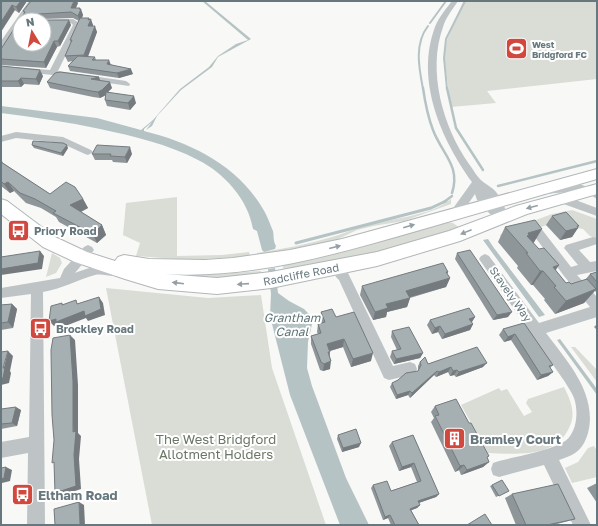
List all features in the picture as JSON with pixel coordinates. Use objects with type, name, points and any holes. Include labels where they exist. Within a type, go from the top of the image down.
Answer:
[{"type":"highway","name":"Radcliffe Road","points":[[591,191],[597,174]]},
{"type":"highway","name":"Radcliffe Road","points":[[84,253],[125,272],[158,281],[217,286],[253,283],[338,267],[418,248],[463,233],[495,208],[538,190],[591,191]]},
{"type":"highway","name":"Radcliffe Road","points":[[6,209],[48,242],[84,253],[145,266],[220,266],[299,256],[342,246],[455,214],[562,199],[591,191]]},
{"type":"street","points":[[25,12],[32,1]]},
{"type":"street","points":[[455,1],[440,26],[434,47],[434,85],[437,105],[449,137],[477,182],[479,193],[495,208]]},
{"type":"street","points":[[52,22],[73,21],[77,24],[53,73]]},
{"type":"street","points":[[1,46],[12,31]]},
{"type":"street","points":[[1,68],[53,73],[126,84]]},
{"type":"street","points":[[1,139],[16,135],[63,140],[88,152]]},
{"type":"street","points":[[455,214],[477,182]]},
{"type":"street","points":[[562,199],[597,212]]},
{"type":"street","points":[[536,230],[568,273],[597,306]]},
{"type":"street","points":[[592,266],[570,248],[593,241]]},
{"type":"street","points":[[65,281],[68,272],[84,253]]},
{"type":"street","name":"Stavely Way","points":[[485,259],[570,377],[581,396],[584,410],[583,425],[579,437],[569,449],[499,469]]},
{"type":"street","points":[[568,273],[592,266]]},
{"type":"street","points":[[338,267],[340,274],[344,277],[389,373],[410,369]]},
{"type":"street","points":[[1,293],[37,288],[65,281],[96,270],[125,272]]},
{"type":"street","points":[[36,525],[37,288]]},
{"type":"street","name":"Stavely Way","points":[[536,330],[597,311]]},
{"type":"street","points":[[1,450],[36,444]]},
{"type":"street","points":[[548,456],[582,525]]},
{"type":"green space","points":[[464,1],[597,1],[597,79],[487,91],[496,103],[451,107],[444,57],[447,40]]},
{"type":"green space","points":[[177,197],[177,256],[222,255],[249,252],[250,256],[189,260],[136,256],[140,243],[123,235],[126,203]]},
{"type":"green space","points":[[451,199],[451,204],[404,221],[357,230],[334,241],[258,255],[257,253],[314,242],[375,223],[432,210]]},
{"type":"green space","points":[[572,210],[597,219],[597,239],[590,236],[583,229],[577,228],[564,220],[507,237],[500,237],[500,235],[504,232],[552,214]]},
{"type":"green space","points":[[448,222],[453,223],[460,228],[405,247],[285,272],[282,265],[222,272],[294,262],[354,249]]},
{"type":"green space","points":[[52,253],[60,258],[62,263],[56,273],[46,277]]},
{"type":"green space","points":[[113,264],[219,270],[219,274],[261,271],[262,275],[240,279],[165,276]]},
{"type":"green space","name":"The West Bridgford Allotment Holders","points":[[106,288],[208,298],[261,295],[272,368],[326,525],[152,525]]},
{"type":"green space","points":[[571,347],[575,347],[597,370],[597,382]]},
{"type":"green space","points":[[564,387],[573,413],[571,424],[562,439],[553,446],[544,450],[533,452],[521,454],[488,453],[461,405],[499,388],[501,391],[507,389],[524,416],[532,412],[526,403],[528,399]]},
{"type":"green space","points":[[594,446],[597,451],[597,477],[572,483],[565,468],[578,462],[588,448]]},
{"type":"water","points":[[202,1],[205,1],[251,39],[218,57],[212,67],[181,90],[157,116],[152,126],[146,130],[152,122],[144,129],[144,131],[196,149],[227,168],[240,180],[263,209],[273,231],[276,246],[275,249],[264,252],[262,250],[257,231],[253,229],[246,207],[240,197],[226,180],[208,165],[175,149],[150,141],[88,126],[1,113],[1,106],[97,118],[141,130],[153,120],[180,89],[209,67],[218,56],[236,44],[248,40]]},
{"type":"water","points":[[488,239],[545,315],[539,317],[483,240]]},
{"type":"water","name":"Grantham Canal","points":[[275,268],[278,293],[304,309],[309,314],[312,324],[308,342],[307,368],[312,386],[346,478],[369,525],[340,525],[290,395],[270,316],[271,294],[268,269]]},
{"type":"water","points":[[560,339],[597,389],[597,395],[557,340]]},
{"type":"building","points":[[1,1],[21,1],[16,7],[12,5],[1,22]]},
{"type":"building","points":[[31,1],[74,1],[71,8],[81,9],[78,16],[71,12],[23,11]]},
{"type":"building","points":[[80,18],[89,18],[88,20],[91,19],[88,26],[95,26],[84,55],[65,56],[72,40],[70,40]]},
{"type":"building","points":[[52,20],[69,20],[58,41],[54,41],[52,45]]},
{"type":"building","points":[[12,32],[12,52],[49,52],[44,62],[1,59],[1,49]]},
{"type":"building","points":[[78,56],[95,57],[92,60],[109,60],[107,64],[131,69],[117,73],[68,66]]},
{"type":"building","points":[[1,66],[40,70],[36,79],[21,78],[18,81],[1,81]]},
{"type":"building","points":[[60,72],[99,77],[91,79],[110,82],[98,92],[47,82],[55,73]]},
{"type":"building","points":[[106,92],[134,96],[128,103],[105,100]]},
{"type":"building","points":[[33,141],[63,143],[67,145],[61,153],[32,145]]},
{"type":"building","points":[[97,145],[130,147],[125,157],[110,156],[111,154],[92,154]]},
{"type":"building","points":[[1,162],[50,194],[66,182],[75,187],[83,199],[70,205],[102,225],[93,234],[53,213],[56,211],[35,199],[20,193],[8,182],[4,184],[1,181]]},
{"type":"building","points":[[566,212],[579,226],[577,226],[578,228],[566,231],[552,216]]},
{"type":"building","points":[[535,220],[542,229],[528,233],[529,235],[527,236],[539,249],[544,248],[559,265],[553,267],[566,283],[569,282],[571,284],[587,279],[596,289],[566,301],[554,287],[556,286],[543,271],[540,271],[526,253],[528,253],[505,227]]},
{"type":"building","points":[[470,250],[512,312],[497,315],[457,253]]},
{"type":"building","points":[[40,251],[38,263],[1,269],[1,257]]},
{"type":"building","points":[[443,263],[450,278],[406,291],[410,298],[386,304],[388,308],[375,312],[362,286]]},
{"type":"building","points":[[597,272],[597,282],[590,274]]},
{"type":"building","points":[[99,297],[101,309],[85,316],[84,311],[56,322],[56,319],[49,321],[51,306],[62,303],[62,305],[76,300],[77,304]]},
{"type":"building","points":[[12,304],[8,322],[1,323],[1,305]]},
{"type":"building","points":[[469,308],[475,317],[469,319],[473,324],[445,334],[440,326],[435,328],[430,320]]},
{"type":"building","points":[[332,309],[336,317],[354,312],[373,353],[353,359],[344,339],[327,344],[331,361],[324,364],[321,362],[311,336],[321,333],[318,324],[325,322],[321,312]]},
{"type":"building","points":[[524,323],[553,365],[549,366],[553,372],[541,375],[515,334],[508,337],[503,329]]},
{"type":"building","points":[[409,327],[423,353],[396,359],[392,351],[401,349],[392,331]]},
{"type":"building","points":[[70,335],[73,381],[73,432],[76,431],[74,455],[76,486],[55,493],[54,462],[52,463],[54,440],[51,350],[53,338]]},
{"type":"building","points":[[477,347],[487,363],[459,372],[457,370],[453,371],[451,367],[439,372],[437,371],[412,393],[410,391],[397,395],[392,383],[406,373],[418,371],[421,365],[420,362],[425,357],[428,364]]},
{"type":"building","points":[[8,351],[3,368],[5,368],[3,378],[1,379],[1,352]]},
{"type":"building","name":"Bramley Court","points":[[456,399],[489,456],[487,457],[489,462],[467,470],[464,465],[460,466],[435,416],[439,415],[435,406]]},
{"type":"building","points":[[16,407],[12,423],[1,424],[1,409]]},
{"type":"building","points":[[356,429],[361,443],[343,448],[338,435]]},
{"type":"building","points":[[413,435],[439,494],[418,501],[420,505],[410,509],[419,525],[395,525],[390,515],[385,517],[373,485],[387,481],[391,491],[421,481],[414,463],[402,467],[392,442]]},
{"type":"building","points":[[6,467],[4,478],[1,479],[1,468]]},
{"type":"building","points":[[502,480],[509,491],[499,496],[492,485]]},
{"type":"building","points":[[558,484],[575,519],[547,525],[526,525],[512,494]]},
{"type":"building","points":[[79,502],[80,525],[55,525],[54,509]]},
{"type":"building","points":[[485,514],[492,525],[467,525]]},
{"type":"waterway","points":[[430,23],[446,1]]},
{"type":"waterway","points":[[447,89],[444,58],[446,39],[465,1]]},
{"type":"waterway","points":[[423,89],[419,65],[419,48],[428,26]]},
{"type":"waterway","points":[[423,88],[433,130],[449,160],[454,175],[452,193]]},
{"type":"waterway","points":[[447,88],[456,128],[483,170]]},
{"type":"waterway","points":[[498,186],[597,161]]},
{"type":"waterway","points":[[444,202],[452,196]]},
{"type":"waterway","points":[[296,243],[431,208],[444,202]]},
{"type":"place","name":"West Bridgford FC","points":[[517,49]]},
{"type":"place","name":"Priory Road","points":[[19,230]]},
{"type":"place","name":"Brockley Road","points":[[41,328]]},
{"type":"place","name":"Bramley Court","points":[[455,439]]},
{"type":"place","name":"Eltham Road","points":[[22,495]]}]
